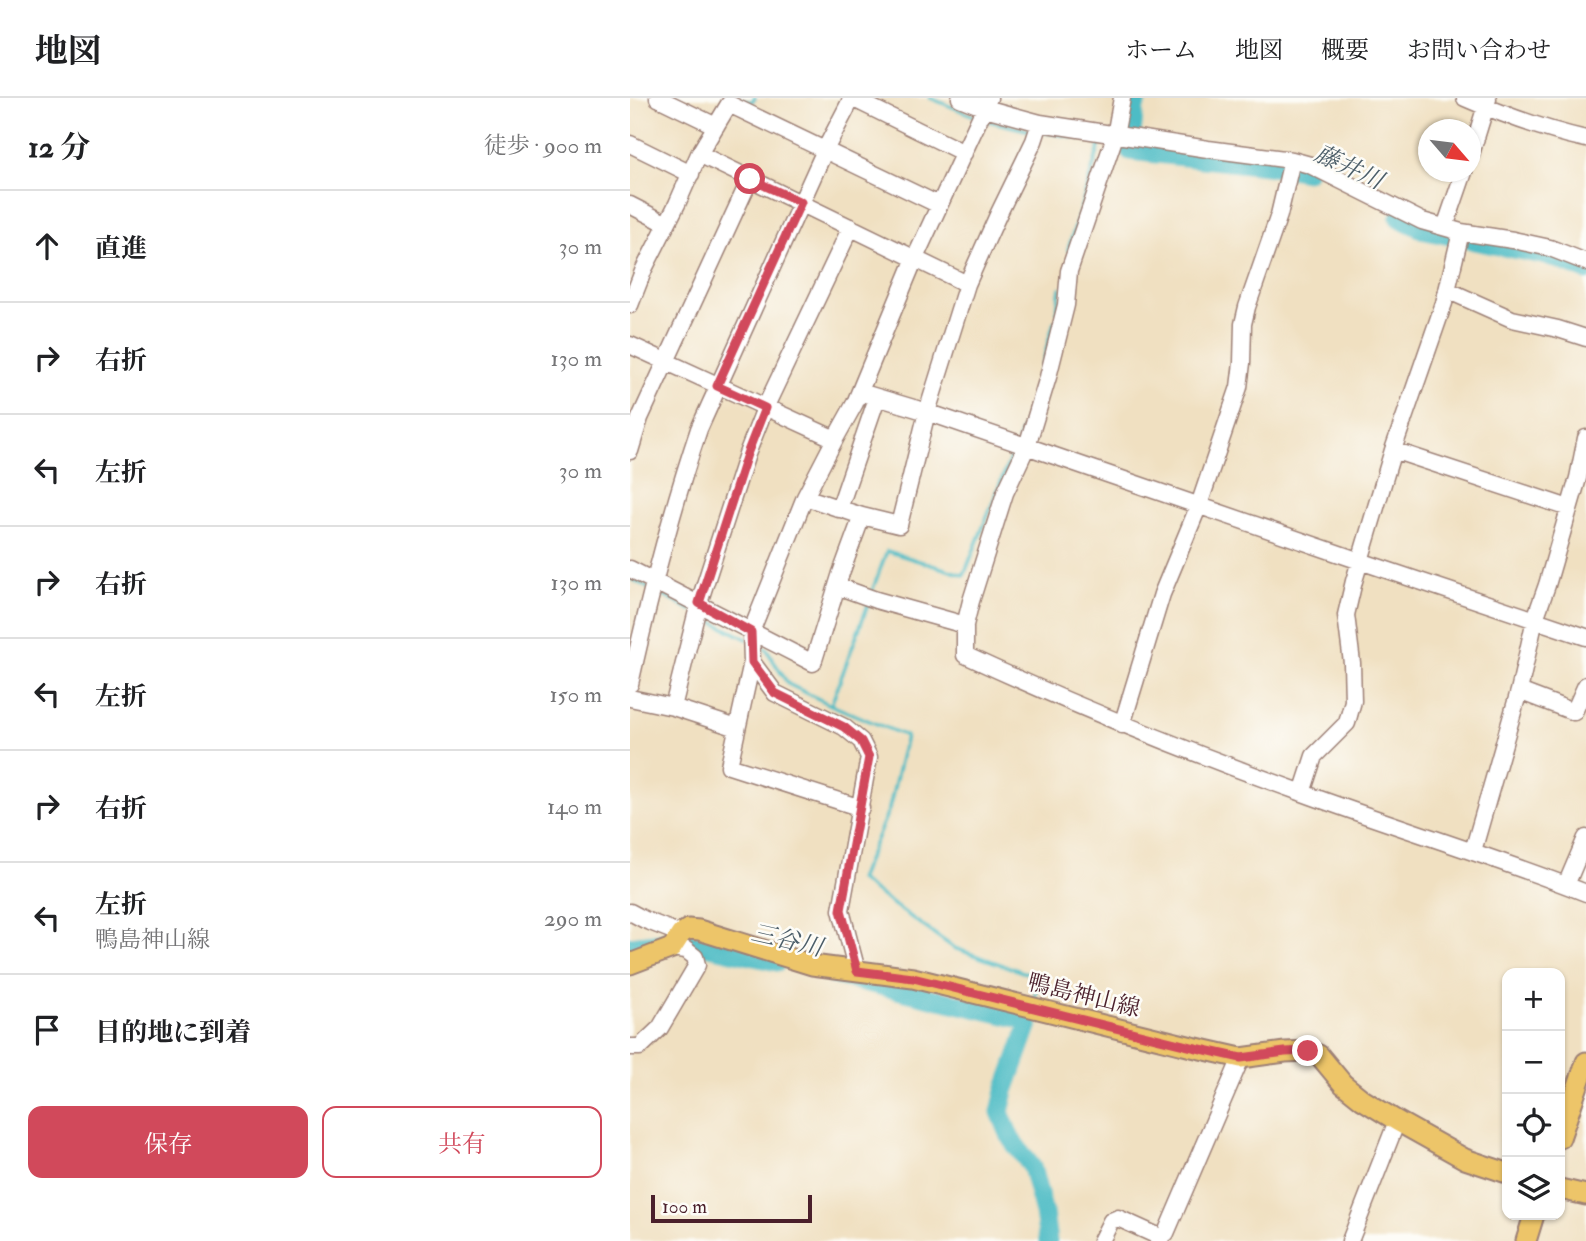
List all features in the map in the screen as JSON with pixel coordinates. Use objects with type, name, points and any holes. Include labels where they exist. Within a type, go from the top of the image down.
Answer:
[{"type":"main road","name":"鴨島神山線","points":[[630,964],[677,941],[688,929],[699,930],[812,965],[913,978],[1241,1058],[1308,1051],[1318,1055],[1343,1084],[1363,1100],[1465,1159],[1502,1171]]},
{"type":"main road","points":[[1565,1123],[1586,1062]]},
{"type":"main road","points":[[1565,1190],[1586,1195]]},
{"type":"main road","points":[[1526,1241],[1532,1220]]},
{"type":"street","points":[[658,98],[716,126]]},
{"type":"street","points":[[630,684],[652,590],[698,429],[825,150],[852,98],[964,153]]},
{"type":"street","points":[[960,98],[984,109],[1040,123],[1267,158],[1291,165],[1310,164],[1422,221],[1456,234],[1513,240],[1550,248],[1586,262]]},
{"type":"street","points":[[1122,98],[1115,136],[1069,271],[1066,305],[1048,377],[1018,444],[971,601],[965,625],[965,655],[1122,725],[1303,793],[1586,893]]},
{"type":"street","points":[[1465,98],[1560,134],[1586,139]]},
{"type":"street","points":[[630,305],[637,266],[667,224],[699,155],[729,104],[939,205]]},
{"type":"street","points":[[1481,127],[1489,106]]},
{"type":"street","points":[[861,808],[729,766],[751,647],[805,497],[860,393],[915,258],[984,109]]},
{"type":"street","points":[[805,497],[899,526],[927,412],[967,284],[1040,123]]},
{"type":"street","points":[[630,144],[691,174]]},
{"type":"street","points":[[699,155],[967,284]]},
{"type":"street","points":[[1122,725],[1162,594],[1199,505],[1239,387],[1243,324],[1279,215],[1291,165]]},
{"type":"street","points":[[630,451],[640,418],[750,179]]},
{"type":"street","points":[[1303,793],[1314,756],[1347,723],[1353,701],[1346,615],[1393,450],[1447,290],[1463,182]]},
{"type":"street","points":[[630,205],[667,224]]},
{"type":"street","points":[[673,707],[697,610],[747,454],[765,408],[851,227]]},
{"type":"street","points":[[1447,290],[1512,319],[1586,338]]},
{"type":"street","points":[[630,345],[835,439]]},
{"type":"street","points":[[860,393],[927,412],[1586,637]]},
{"type":"street","points":[[839,509],[877,398]]},
{"type":"street","points":[[1473,851],[1519,691],[1535,619],[1569,508],[1581,485],[1586,438]]},
{"type":"street","points":[[1393,450],[1569,508]]},
{"type":"street","points":[[630,569],[652,590],[697,610],[751,647],[813,663],[862,516]]},
{"type":"street","points":[[837,586],[965,625]]},
{"type":"street","points":[[751,647],[775,693],[844,727],[861,741],[869,757],[841,910],[857,971]]},
{"type":"street","points":[[1519,691],[1574,712],[1586,685]]},
{"type":"street","points":[[630,698],[673,707],[737,728]]},
{"type":"street","points":[[1566,885],[1586,838]]},
{"type":"street","points":[[630,912],[677,941],[695,957],[696,965],[660,1028],[640,1047],[630,1047]]},
{"type":"street","points":[[1101,1241],[1111,1221],[1118,1218],[1160,1237],[1166,1233],[1241,1058]]},
{"type":"street","points":[[1350,1241],[1397,1121]]},
{"type":"waterway","points":[[735,99],[751,102],[755,98]]},
{"type":"waterway","points":[[930,98],[974,116]]},
{"type":"waterway","name":"藤井川","points":[[1132,133],[1138,98]]},
{"type":"waterway","points":[[984,120],[1031,131]]},
{"type":"waterway","points":[[1042,132],[1100,141]]},
{"type":"waterway","points":[[1068,250],[1101,141]]},
{"type":"waterway","name":"藤井川","points":[[1131,144],[1130,151],[1307,172]]},
{"type":"waterway","points":[[1117,147],[1130,151]]},
{"type":"waterway","name":"藤井川","points":[[1399,218],[1426,231],[1552,257],[1586,271]]},
{"type":"waterway","points":[[1057,312],[1060,288]]},
{"type":"waterway","points":[[1018,439],[1028,416],[1054,322]]},
{"type":"waterway","points":[[871,594],[887,551],[964,575],[1015,446]]},
{"type":"waterway","points":[[630,578],[648,588]]},
{"type":"waterway","points":[[658,593],[691,610]]},
{"type":"waterway","points":[[831,705],[869,602]]},
{"type":"waterway","points":[[701,616],[747,639]]},
{"type":"waterway","points":[[757,645],[766,649],[788,684],[906,736],[889,809],[859,880],[954,948],[1035,974],[1037,984],[1034,1002]]},
{"type":"waterway","name":"三谷川","points":[[630,946],[683,941],[777,962]]},
{"type":"waterway","name":"三谷川","points":[[833,975],[1030,1021],[1000,1112],[1011,1139],[1032,1167],[1048,1241]]},
{"type":"route","points":[[750,179],[801,202],[717,386],[765,408],[747,454],[699,603],[751,632],[752,662],[775,693],[844,727],[861,741],[869,757],[841,910],[857,971],[913,978],[1241,1058],[1308,1051]]}]
